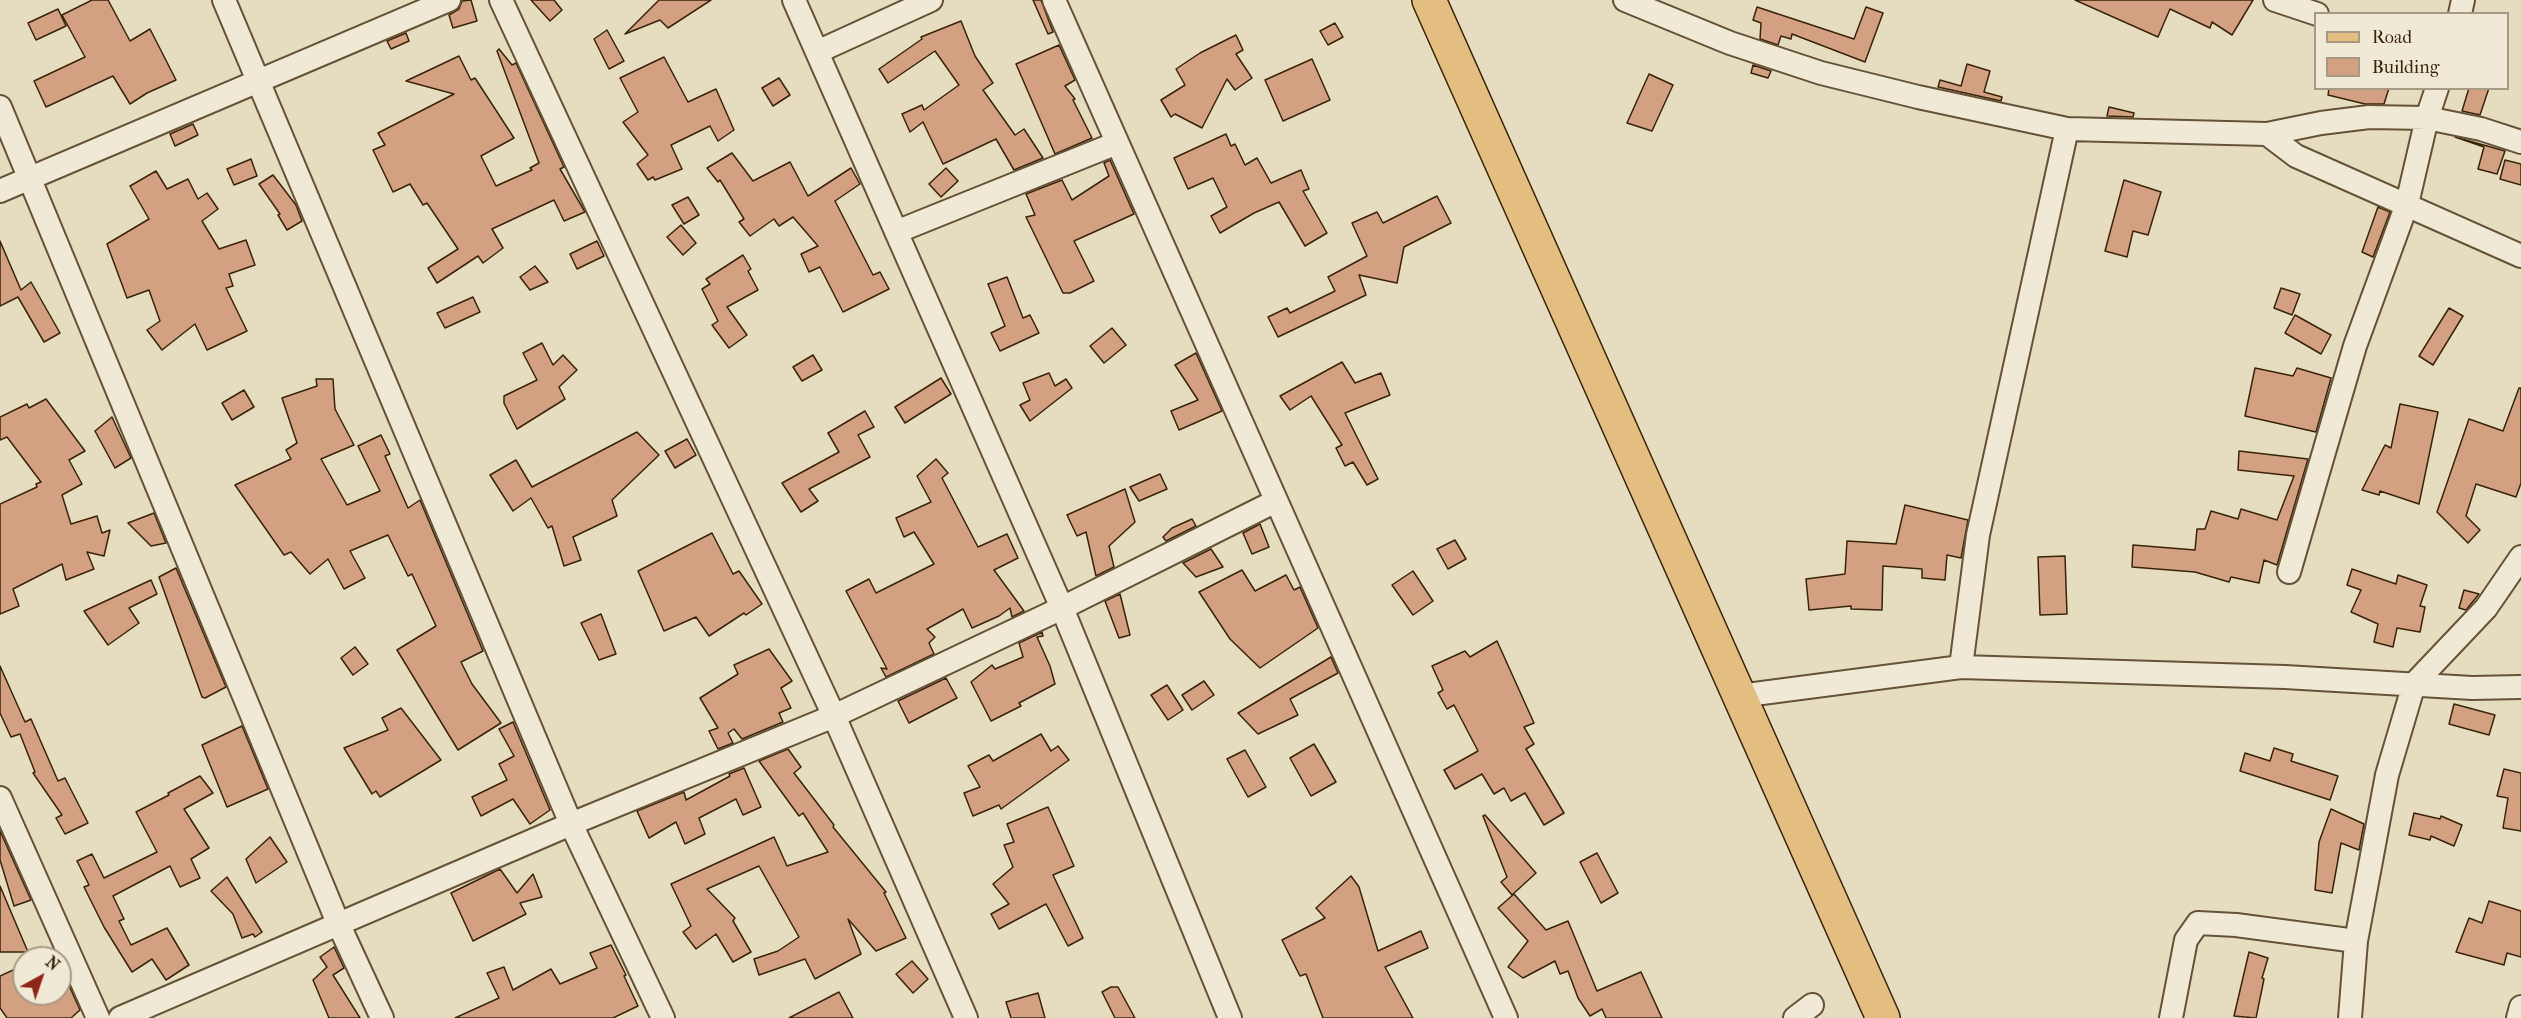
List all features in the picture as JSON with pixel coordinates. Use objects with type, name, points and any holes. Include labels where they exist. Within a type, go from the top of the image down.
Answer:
[{"type":"main road","points":[[1429,0],[1883,1018]]},
{"type":"street","points":[[224,0],[571,824],[663,1018]]},
{"type":"street","points":[[0,191],[449,0]]},
{"type":"street","points":[[501,0],[834,716],[966,1018]]},
{"type":"street","points":[[794,0],[1062,608],[1230,1018]]},
{"type":"street","points":[[816,52],[931,0]]},
{"type":"street","points":[[1054,0],[1506,1018]]},
{"type":"street","points":[[1625,0],[1730,44],[1821,73],[1918,97],[2067,129],[2267,134],[2321,123],[2369,117],[2427,118],[2481,129],[2521,142]]},
{"type":"street","points":[[2275,0],[2314,13]]},
{"type":"street","points":[[2289,572],[2355,346],[2406,204],[2427,118],[2436,90]]},
{"type":"street","points":[[0,107],[338,923],[382,1018]]},
{"type":"street","points":[[1961,667],[1978,535],[2067,129]]},
{"type":"street","points":[[2267,134],[2296,156],[2521,256]]},
{"type":"street","points":[[896,232],[1117,143]]},
{"type":"street","points":[[120,1018],[571,824],[834,716],[1062,608],[1276,501]]},
{"type":"street","points":[[2350,1018],[2356,941],[2387,775],[2414,684],[2486,608],[2521,557]]},
{"type":"street","points":[[1740,696],[1961,667],[2285,677],[2472,688],[2521,687]]},
{"type":"street","points":[[0,798],[98,1018]]},
{"type":"street","points":[[2171,1018],[2186,940],[2198,923],[2236,925],[2356,941]]},
{"type":"street","points":[[2518,1018],[2521,1007]]},
{"type":"building","points":[[92,0],[108,0],[130,41],[150,29],[176,80],[147,93],[130,104],[113,76],[46,107],[34,81],[85,57],[62,15]]},
{"type":"building","points":[[471,0],[477,21],[453,28],[449,15],[459,9],[462,1]]},
{"type":"building","points":[[531,0],[554,0],[562,10],[550,21]]},
{"type":"building","points":[[659,0],[711,0],[668,28],[660,20],[625,34]]},
{"type":"building","points":[[1033,0],[1041,0],[1053,32],[1048,34]]},
{"type":"building","points":[[2075,0],[2253,0],[2232,35],[2212,22],[2210,28],[2170,9],[2158,37]]},
{"type":"building","points":[[1757,7],[1854,39],[1866,7],[1883,13],[1865,62],[1792,34],[1791,39],[1781,36],[1778,45],[1760,39],[1761,23],[1753,20]]},
{"type":"building","points":[[58,9],[66,26],[36,40],[28,23]]},
{"type":"building","points":[[961,21],[975,56],[993,83],[983,90],[1015,135],[1024,129],[1043,158],[1014,170],[996,139],[943,164],[923,122],[910,132],[902,114],[922,105],[924,110],[959,85],[935,51],[888,83],[879,69],[922,39],[921,37]]},
{"type":"building","points":[[1335,23],[1343,37],[1328,45],[1320,31]]},
{"type":"building","points":[[607,30],[624,61],[609,69],[594,39]]},
{"type":"building","points":[[406,33],[409,41],[391,49],[387,41]]},
{"type":"building","points":[[1236,35],[1243,50],[1236,54],[1252,78],[1235,90],[1227,79],[1202,128],[1175,114],[1171,117],[1161,100],[1185,85],[1176,69],[1200,53]]},
{"type":"building","points":[[1059,45],[1075,80],[1065,86],[1075,99],[1073,100],[1092,138],[1055,154],[1016,64]]},
{"type":"building","points":[[499,49],[512,65],[516,63],[564,167],[560,169],[585,212],[564,221],[554,200],[492,229],[503,248],[483,263],[478,256],[437,283],[428,268],[458,249],[427,203],[423,205],[410,184],[393,192],[373,150],[385,145],[378,133],[454,94],[406,81],[459,56],[471,80],[475,78],[514,138],[481,156],[496,186],[532,170],[530,168],[539,163],[497,51]]},
{"type":"building","points":[[664,57],[688,102],[716,89],[734,130],[718,141],[710,126],[671,145],[682,169],[655,180],[653,177],[648,180],[637,164],[648,155],[623,122],[638,112],[620,78]]},
{"type":"building","points":[[1312,59],[1330,100],[1283,121],[1265,80]]},
{"type":"building","points":[[1967,64],[1990,71],[1984,92],[2002,97],[2001,101],[1938,87],[1940,80],[1961,86]]},
{"type":"building","points":[[1753,65],[1771,71],[1768,78],[1751,73]]},
{"type":"building","points":[[1649,74],[1673,85],[1652,131],[1627,123]]},
{"type":"building","points":[[779,78],[790,95],[773,106],[762,88]]},
{"type":"building","points":[[2329,90],[2388,90],[2384,104],[2365,104],[2328,95]]},
{"type":"building","points":[[2468,90],[2488,90],[2480,115],[2462,111]]},
{"type":"building","points":[[2109,107],[2134,113],[2133,117],[2107,116]]},
{"type":"building","points":[[193,124],[198,135],[175,146],[170,134]]},
{"type":"building","points":[[1226,134],[1231,146],[1235,144],[1245,165],[1257,158],[1271,183],[1301,170],[1309,189],[1303,191],[1327,233],[1305,246],[1279,202],[1254,213],[1220,233],[1211,216],[1227,207],[1213,178],[1188,189],[1174,158]]},
{"type":"building","points":[[2455,137],[2505,151],[2497,174],[2478,169],[2484,147]]},
{"type":"building","points":[[732,153],[753,181],[790,162],[808,196],[851,168],[860,184],[835,201],[873,275],[880,272],[889,289],[843,312],[820,267],[809,272],[801,254],[818,246],[793,217],[779,226],[774,219],[750,236],[739,222],[744,219],[720,180],[718,182],[707,168]]},
{"type":"building","points":[[251,159],[257,176],[234,185],[227,169]]},
{"type":"building","points":[[1110,160],[1134,214],[1074,241],[1094,281],[1070,293],[1063,293],[1026,217],[1035,215],[1026,194],[1062,180],[1072,200],[1109,176],[1104,163]]},
{"type":"building","points":[[2505,160],[2521,164],[2521,185],[2500,179]]},
{"type":"building","points":[[946,168],[958,181],[941,197],[929,184]]},
{"type":"building","points":[[156,171],[167,189],[188,179],[198,199],[207,193],[218,209],[202,221],[219,249],[246,240],[255,265],[229,274],[233,286],[226,288],[247,331],[207,350],[195,324],[162,350],[147,330],[160,321],[149,290],[127,298],[107,244],[149,219],[130,186]]},
{"type":"building","points":[[273,175],[296,205],[302,221],[287,230],[278,215],[280,214],[259,184]]},
{"type":"building","points":[[2124,180],[2161,192],[2148,235],[2133,231],[2127,257],[2105,251]]},
{"type":"building","points":[[1437,196],[1451,223],[1404,247],[1397,283],[1359,275],[1366,295],[1278,337],[1268,317],[1287,308],[1290,313],[1335,291],[1328,277],[1367,256],[1352,223],[1377,212],[1383,223]]},
{"type":"building","points":[[688,197],[699,215],[684,224],[672,205]]},
{"type":"building","points":[[2378,207],[2390,212],[2373,257],[2362,252]]},
{"type":"building","points":[[681,225],[696,243],[683,255],[667,237]]},
{"type":"building","points":[[0,241],[21,290],[31,282],[60,333],[44,342],[18,297],[0,306]]},
{"type":"building","points":[[597,241],[604,256],[577,269],[570,254]]},
{"type":"building","points":[[743,255],[751,269],[748,271],[758,290],[727,307],[747,335],[729,348],[712,325],[718,321],[702,289],[710,284],[706,279]]},
{"type":"building","points":[[535,266],[548,282],[530,290],[520,277]]},
{"type":"building","points":[[1007,277],[1023,318],[1030,315],[1039,333],[1000,351],[991,333],[1005,326],[988,284]]},
{"type":"building","points":[[2281,288],[2300,294],[2292,315],[2274,308]]},
{"type":"building","points":[[473,297],[480,312],[445,328],[437,313]]},
{"type":"building","points":[[2449,308],[2463,316],[2433,365],[2419,356]]},
{"type":"building","points":[[2295,315],[2331,335],[2321,354],[2285,333]]},
{"type":"building","points":[[1112,328],[1126,345],[1104,363],[1090,346]]},
{"type":"building","points":[[542,343],[553,365],[563,355],[577,370],[559,387],[565,399],[517,429],[504,403],[504,396],[537,380],[523,353]]},
{"type":"building","points":[[1196,353],[1222,411],[1179,430],[1171,411],[1198,400],[1175,365]]},
{"type":"building","points":[[813,355],[822,370],[802,381],[793,367]]},
{"type":"building","points":[[1342,362],[1355,383],[1381,373],[1390,395],[1345,413],[1378,479],[1367,485],[1353,462],[1345,466],[1336,448],[1342,445],[1311,396],[1290,410],[1280,396]]},
{"type":"building","points":[[2255,368],[2293,376],[2297,368],[2331,378],[2316,432],[2245,416]]},
{"type":"building","points":[[1049,373],[1055,386],[1066,379],[1072,388],[1030,421],[1020,405],[1030,400],[1023,383]]},
{"type":"building","points":[[941,378],[951,394],[905,423],[895,407]]},
{"type":"building","points":[[316,379],[333,379],[335,409],[354,445],[321,459],[347,505],[380,491],[358,446],[381,435],[390,454],[385,456],[408,508],[420,500],[483,651],[461,662],[472,684],[501,723],[458,750],[397,650],[436,626],[412,574],[408,576],[388,535],[350,551],[365,578],[344,589],[328,559],[310,574],[291,552],[284,555],[235,485],[291,459],[286,450],[297,443],[282,398],[317,386]]},
{"type":"building","points":[[2519,388],[2521,388],[2521,483],[2516,497],[2476,484],[2466,516],[2480,530],[2468,543],[2437,512],[2469,419],[2503,431]]},
{"type":"building","points":[[244,390],[254,407],[232,420],[222,403]]},
{"type":"building","points":[[46,399],[85,451],[69,460],[82,484],[62,495],[71,524],[97,516],[102,533],[110,530],[104,556],[87,552],[94,569],[66,580],[62,564],[13,589],[19,606],[0,614],[0,504],[37,487],[36,484],[41,482],[7,437],[0,440],[0,417],[27,404],[29,408]]},
{"type":"building","points":[[2400,404],[2438,412],[2419,504],[2380,491],[2379,495],[2362,490],[2385,445],[2391,448]]},
{"type":"building","points":[[865,411],[874,427],[858,435],[870,457],[809,489],[818,501],[801,512],[782,483],[839,452],[828,433]]},
{"type":"building","points":[[112,417],[131,458],[115,468],[95,431]]},
{"type":"building","points":[[637,432],[659,455],[612,500],[617,516],[573,537],[581,560],[564,566],[552,526],[548,528],[531,498],[513,511],[490,475],[516,460],[532,487]]},
{"type":"building","points":[[687,439],[696,455],[675,468],[665,451]]},
{"type":"building","points":[[2239,451],[2308,459],[2277,565],[2264,560],[2259,583],[2231,577],[2229,582],[2195,572],[2132,567],[2133,545],[2195,550],[2197,529],[2205,529],[2211,511],[2238,519],[2241,509],[2277,520],[2294,476],[2238,470]]},
{"type":"building","points":[[936,459],[948,473],[942,478],[978,547],[1007,534],[1018,558],[994,570],[1024,611],[1012,617],[1010,608],[999,616],[972,628],[963,609],[927,629],[935,637],[929,643],[934,654],[886,677],[881,668],[887,669],[846,591],[869,579],[876,593],[934,564],[914,532],[904,537],[896,518],[931,502],[917,476]]},
{"type":"building","points":[[1160,474],[1167,489],[1139,501],[1130,487]]},
{"type":"building","points":[[1125,489],[1135,522],[1109,546],[1114,567],[1096,576],[1086,532],[1077,536],[1067,515]]},
{"type":"building","points":[[1905,505],[1968,520],[1961,558],[1947,555],[1945,580],[1922,578],[1922,569],[1883,566],[1882,610],[1851,609],[1851,606],[1809,610],[1806,579],[1845,574],[1847,541],[1896,544]]},
{"type":"building","points":[[154,513],[166,543],[151,546],[128,523]]},
{"type":"building","points":[[1192,519],[1196,526],[1166,541],[1163,537],[1172,528]]},
{"type":"building","points":[[1260,524],[1269,547],[1252,554],[1243,533]]},
{"type":"building","points":[[712,533],[733,574],[739,571],[762,604],[709,636],[696,617],[664,631],[638,571]]},
{"type":"building","points":[[1455,540],[1466,559],[1448,569],[1437,549]]},
{"type":"building","points":[[1211,549],[1223,567],[1196,577],[1183,563]]},
{"type":"building","points":[[2065,556],[2067,614],[2040,615],[2038,557]]},
{"type":"building","points":[[176,568],[226,687],[205,698],[202,697],[159,577]]},
{"type":"building","points":[[2352,569],[2396,584],[2398,575],[2427,585],[2420,606],[2425,607],[2420,632],[2397,628],[2393,647],[2374,642],[2378,624],[2351,612],[2361,590],[2347,585]]},
{"type":"building","points":[[1242,570],[1255,591],[1286,575],[1294,590],[1300,587],[1318,628],[1260,668],[1230,639],[1199,592]]},
{"type":"building","points":[[1413,571],[1433,601],[1413,615],[1392,585]]},
{"type":"building","points":[[151,580],[157,594],[129,608],[139,623],[108,645],[84,611]]},
{"type":"building","points":[[2464,590],[2479,594],[2466,610],[2459,608]]},
{"type":"building","points":[[1120,594],[1130,635],[1119,638],[1105,601]]},
{"type":"building","points":[[601,614],[616,654],[599,660],[581,623]]},
{"type":"building","points":[[1042,632],[1043,636],[1037,637],[1055,684],[1019,703],[1021,706],[991,721],[971,682],[992,665],[995,669],[1023,657],[1019,643]]},
{"type":"building","points":[[1497,641],[1534,723],[1524,727],[1534,744],[1526,749],[1564,813],[1544,825],[1525,793],[1511,801],[1504,788],[1494,794],[1482,774],[1455,789],[1444,770],[1478,751],[1454,705],[1447,709],[1438,693],[1443,690],[1432,666],[1465,651],[1470,657]]},
{"type":"building","points":[[355,647],[368,664],[353,675],[341,658]]},
{"type":"building","points":[[769,649],[792,681],[781,688],[791,708],[779,713],[783,722],[742,739],[734,729],[728,733],[733,743],[718,749],[709,731],[718,728],[700,698],[738,674],[734,665]]},
{"type":"building","points":[[1331,657],[1338,673],[1290,699],[1298,715],[1258,734],[1238,713]]},
{"type":"building","points":[[0,666],[25,722],[31,719],[58,781],[65,778],[88,823],[65,834],[56,818],[62,815],[33,773],[35,772],[20,734],[11,737],[0,713]]},
{"type":"building","points":[[946,678],[957,698],[909,723],[898,701]]},
{"type":"building","points":[[1204,681],[1214,695],[1192,710],[1182,695]]},
{"type":"building","points":[[1167,685],[1183,710],[1168,720],[1151,695]]},
{"type":"building","points":[[2454,704],[2495,715],[2489,735],[2449,724]]},
{"type":"building","points":[[401,708],[441,760],[380,797],[376,791],[372,794],[344,748],[388,730],[382,718]]},
{"type":"building","points":[[513,722],[550,810],[530,824],[513,799],[481,816],[472,797],[507,780],[499,764],[514,756],[499,729]]},
{"type":"building","points":[[242,726],[268,789],[227,807],[202,745]]},
{"type":"building","points":[[1041,734],[1051,751],[1058,746],[1069,760],[1001,809],[999,805],[973,816],[964,793],[980,787],[968,766],[989,755],[993,761]]},
{"type":"building","points":[[1314,744],[1336,782],[1311,796],[1290,758]]},
{"type":"building","points":[[2274,748],[2293,754],[2291,761],[2338,776],[2330,800],[2240,771],[2245,753],[2270,761]]},
{"type":"building","points":[[788,749],[801,767],[794,773],[834,825],[833,827],[886,892],[884,893],[906,938],[876,951],[848,919],[861,954],[815,979],[805,959],[759,975],[754,959],[778,951],[799,937],[759,866],[707,889],[735,918],[733,921],[751,952],[733,962],[716,934],[696,949],[683,932],[691,926],[671,884],[774,837],[787,866],[828,852],[803,813],[799,816],[759,761]]},
{"type":"building","points":[[1245,750],[1266,787],[1248,797],[1227,759]]},
{"type":"building","points":[[744,768],[761,807],[743,815],[736,799],[699,818],[705,834],[685,844],[676,822],[649,838],[637,811],[684,792],[686,800],[730,776],[729,774]]},
{"type":"building","points":[[2504,769],[2521,773],[2521,831],[2503,828],[2508,798],[2497,796]]},
{"type":"building","points":[[200,776],[213,793],[184,809],[209,848],[191,859],[200,878],[180,887],[170,866],[113,896],[124,919],[119,921],[131,945],[167,928],[189,965],[166,980],[152,959],[132,972],[104,927],[84,887],[89,885],[77,861],[92,854],[104,878],[157,852],[136,812]]},
{"type":"building","points":[[1048,807],[1074,866],[1053,875],[1083,938],[1068,946],[1046,904],[999,929],[991,914],[1009,904],[993,884],[1013,867],[1004,845],[1014,842],[1007,824]]},
{"type":"building","points":[[2331,809],[2364,824],[2359,850],[2341,843],[2332,893],[2315,890],[2319,842]]},
{"type":"building","points":[[2414,813],[2440,819],[2441,816],[2462,825],[2454,846],[2431,836],[2430,840],[2409,835]]},
{"type":"building","points":[[1485,815],[1536,873],[1512,895],[1501,882],[1507,877],[1483,816]]},
{"type":"building","points":[[0,831],[31,900],[14,906],[0,860]]},
{"type":"building","points":[[270,837],[287,862],[256,883],[246,859]]},
{"type":"building","points":[[1597,853],[1618,893],[1601,903],[1580,862]]},
{"type":"building","points":[[500,869],[517,893],[533,874],[542,897],[520,903],[526,914],[473,941],[451,893]]},
{"type":"building","points":[[1351,876],[1359,887],[1378,951],[1421,931],[1428,948],[1385,967],[1413,1018],[1323,1018],[1306,974],[1300,976],[1282,940],[1325,918],[1316,908]]},
{"type":"building","points":[[227,877],[262,932],[255,937],[253,934],[242,938],[233,914],[211,891]]},
{"type":"building","points":[[0,886],[25,946],[12,946],[12,952],[0,952]]},
{"type":"building","points":[[1514,894],[1546,930],[1568,921],[1597,991],[1641,972],[1662,1018],[1606,1018],[1602,1009],[1590,1016],[1578,998],[1568,971],[1560,974],[1555,961],[1523,978],[1508,967],[1528,941],[1498,908]]},
{"type":"building","points":[[2489,901],[2521,911],[2521,957],[2507,953],[2504,965],[2456,952],[2469,918],[2482,923]]},
{"type":"building","points":[[611,945],[638,1006],[613,1018],[455,1018],[499,998],[487,973],[504,967],[513,990],[551,969],[560,984],[597,968],[590,953]]},
{"type":"building","points":[[334,947],[344,968],[333,975],[360,1018],[329,1018],[313,980],[327,967],[320,957]]},
{"type":"building","points":[[2249,952],[2268,958],[2262,978],[2264,979],[2256,1018],[2234,1016]]},
{"type":"building","points":[[912,961],[928,979],[913,993],[896,974]]},
{"type":"building","points":[[12,970],[12,1006],[72,1006],[72,992],[80,1010],[71,1018],[7,1018],[0,1008],[0,976]]},
{"type":"building","points":[[1111,987],[1118,987],[1135,1018],[1115,1018],[1102,992]]},
{"type":"building","points":[[839,992],[853,1018],[789,1018]]},
{"type":"building","points":[[1038,993],[1045,1018],[1011,1018],[1006,1002]]}]
